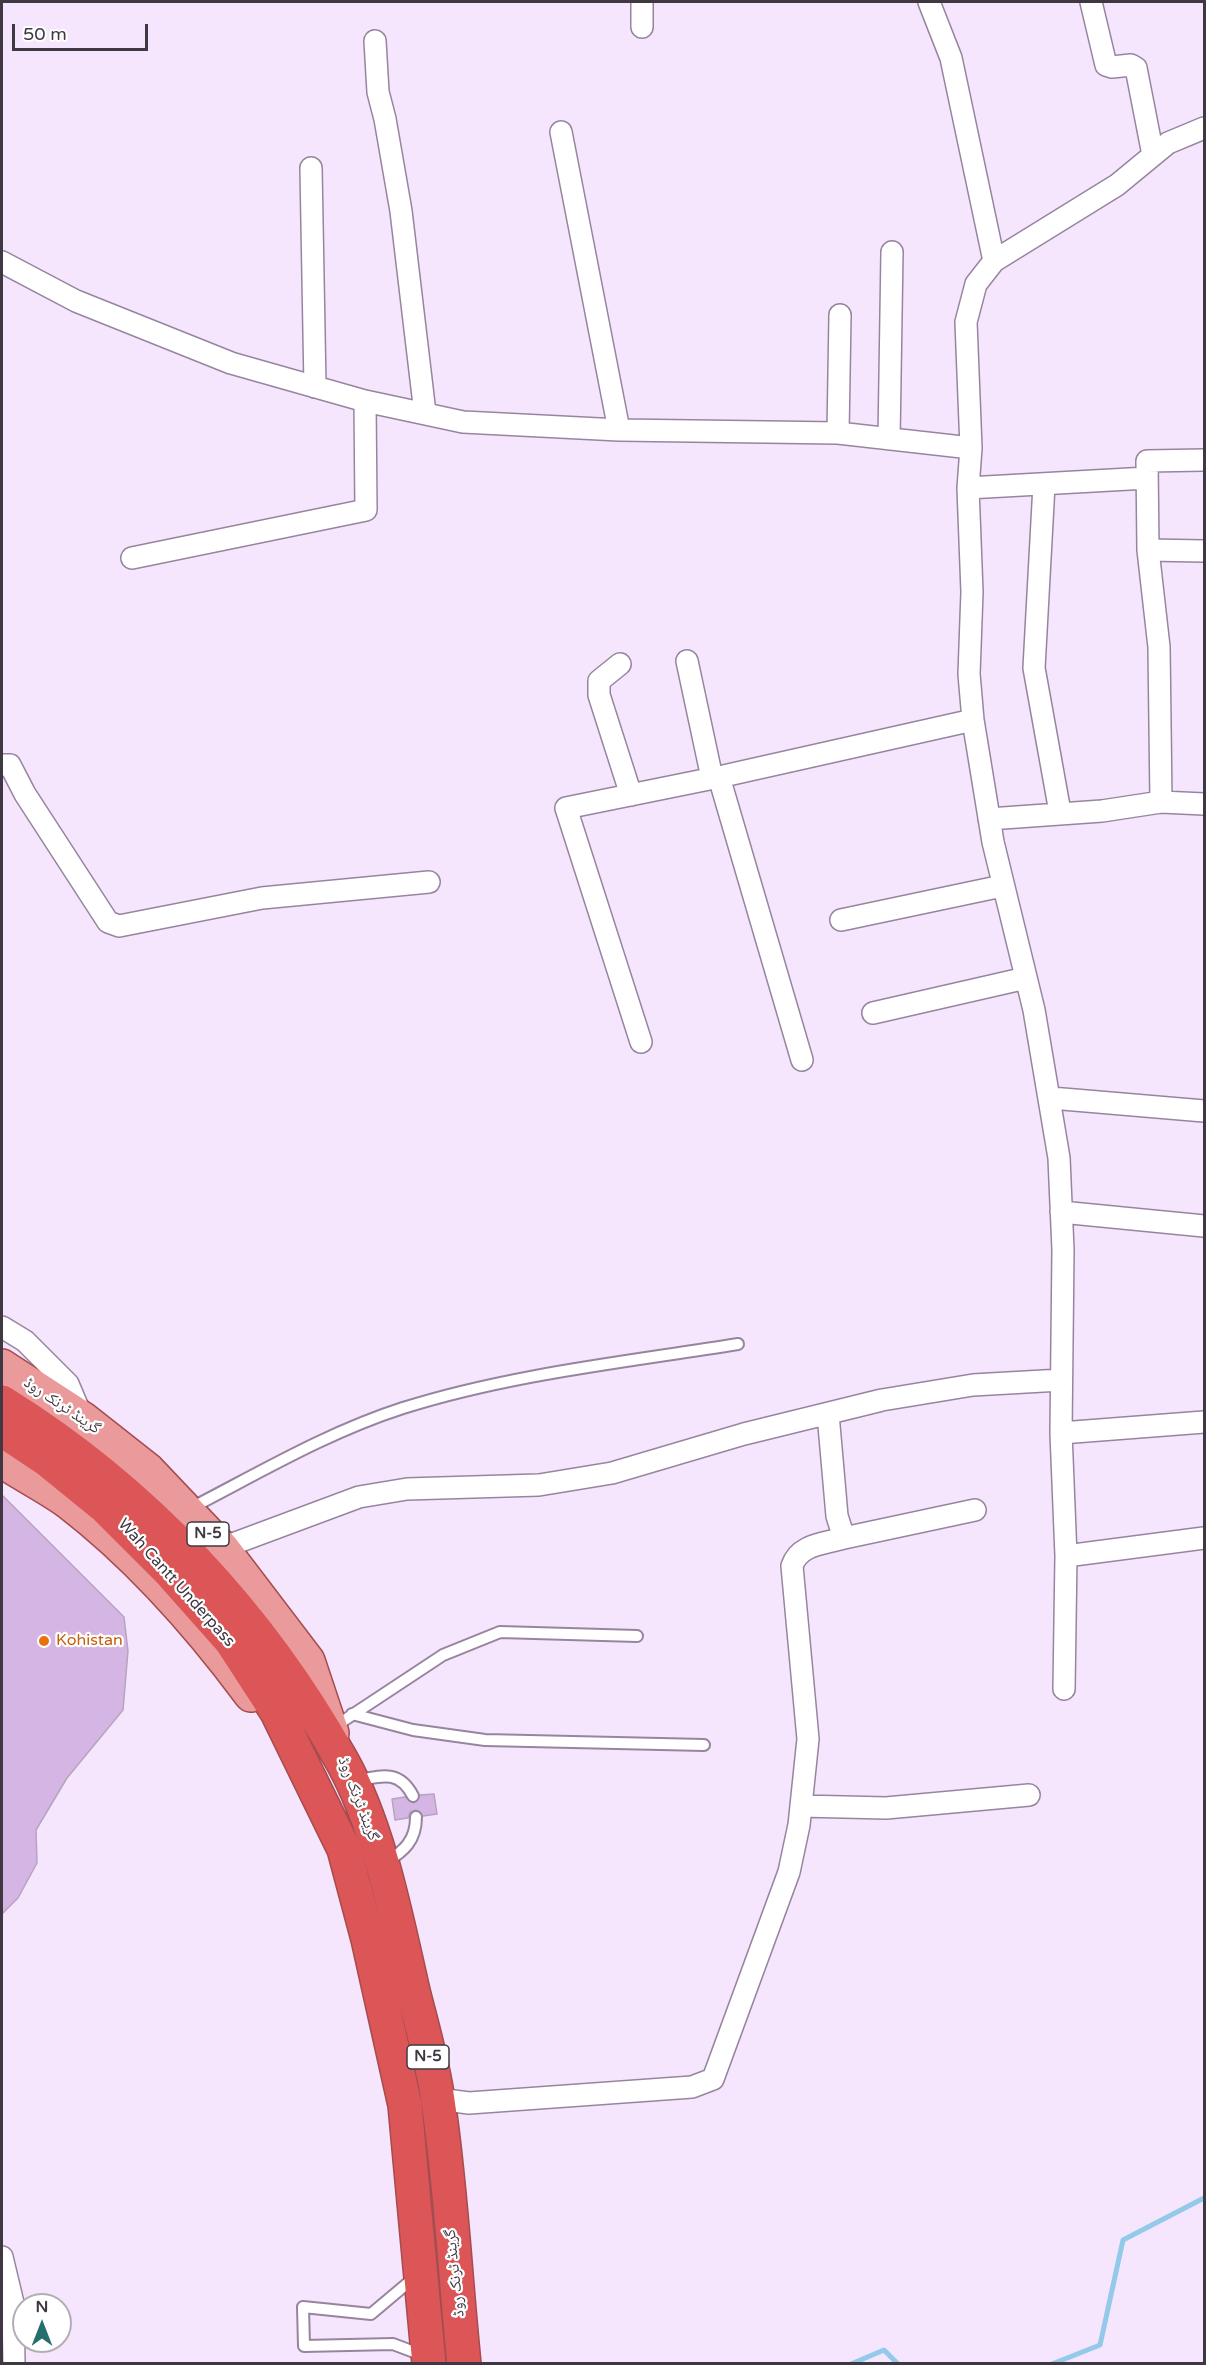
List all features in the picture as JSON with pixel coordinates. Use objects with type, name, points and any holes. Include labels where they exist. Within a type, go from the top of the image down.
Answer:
[{"type":"highway","name":"Wah Cantt Underpass","points":[[2,1402],[38,1425],[116,1483],[232,1599],[265,1641],[347,1771]]},
{"type":"highway","name":"Wah Cantt Underpass","points":[[2,1430],[47,1460],[106,1508],[168,1570],[231,1641],[278,1712],[309,1773]]},
{"type":"highway","name":"گرینڈ ٹرنک روڈ","points":[[347,1771],[383,1864],[438,2099],[464,2364]]},
{"type":"highway","name":"گرینڈ ٹرنک روڈ","points":[[309,1773],[344,1849],[368,1939],[405,2104],[428,2361]]},
{"type":"highway","points":[[405,2104],[438,2099]]},
{"type":"main road","name":"گرینڈ ٹرنک روڈ","points":[[2,1366],[82,1418],[148,1470],[222,1548],[308,1661],[342,1721],[347,1771]]},
{"type":"main road","name":"گرینڈ ٹرنک روڈ","points":[[2,1461],[67,1502],[116,1543],[153,1580],[231,1668],[309,1773]]},
{"type":"street","points":[[642,2],[642,27]]},
{"type":"street","points":[[929,2],[951,58],[994,261]]},
{"type":"street","points":[[1091,2],[1106,65],[1112,67],[1131,65],[1136,68],[1153,155]]},
{"type":"street","points":[[375,41],[378,92],[401,211],[425,414]]},
{"type":"street","points":[[1064,1689],[1066,1556],[1060,1433],[1061,1212],[1059,1158],[1051,1098],[1026,978],[1002,886],[973,720],[969,674],[972,592],[968,488],[971,448],[966,322],[976,284],[994,261],[1117,185],[1168,143],[1204,128]]},
{"type":"street","points":[[561,132],[619,430]]},
{"type":"street","points":[[310,168],[315,387]]},
{"type":"street","points":[[889,439],[892,252]]},
{"type":"street","points":[[2,262],[76,301],[220,359],[365,401],[463,422],[619,430],[838,433],[971,448]]},
{"type":"street","points":[[838,433],[840,315]]},
{"type":"street","points":[[132,558],[366,510],[365,401]]},
{"type":"street","points":[[1161,802],[1160,647],[1148,550],[1147,461],[1204,460]]},
{"type":"street","points":[[968,488],[1147,478]]},
{"type":"street","points":[[1044,485],[1034,668],[1060,812]]},
{"type":"street","points":[[1148,550],[1204,551]]},
{"type":"street","points":[[687,661],[716,778],[802,1060]]},
{"type":"street","points":[[620,664],[599,681],[599,695],[632,795]]},
{"type":"street","points":[[641,1042],[566,808],[716,778],[973,720]]},
{"type":"street","points":[[2,765],[10,765],[25,794],[108,922],[119,926],[261,898],[429,882]]},
{"type":"street","points":[[989,819],[1060,812],[1102,811],[1161,802],[1204,804]]},
{"type":"street","points":[[841,920],[1002,886]]},
{"type":"street","points":[[873,1013],[1026,978]]},
{"type":"street","points":[[1051,1098],[1204,1111]]},
{"type":"street","points":[[1061,1212],[1204,1226]]},
{"type":"street","points":[[2,1328],[25,1341],[68,1384],[82,1418]]},
{"type":"street","points":[[222,1548],[359,1497],[407,1489],[538,1485],[612,1473],[744,1434],[882,1400],[973,1385],[1060,1380]]},
{"type":"street","points":[[828,1414],[837,1516],[844,1538]]},
{"type":"street","points":[[1060,1433],[1204,1422]]},
{"type":"street","points":[[438,2099],[469,2103],[692,2087],[713,2079],[789,1872],[801,1806],[808,1739],[792,1566],[795,1556],[805,1549],[844,1538],[975,1510]]},
{"type":"street","points":[[1066,1556],[1204,1538]]},
{"type":"street","points":[[801,1806],[886,1808],[1029,1795]]},
{"type":"street","points":[[2,2257],[13,2303],[14,2364]]},
{"type":"lane","points":[[186,1510],[310,1446],[403,1408],[516,1380],[738,1344]]},
{"type":"lane","points":[[342,1721],[443,1654],[500,1632],[637,1636]]},
{"type":"lane","points":[[342,1721],[485,1740],[704,1746]]},
{"type":"lane","points":[[347,1771],[395,1777],[407,1784],[413,1796]]},
{"type":"lane","points":[[383,1864],[401,1853],[411,1843],[416,1829],[416,1817]]},
{"type":"lane","points":[[420,2272],[371,2314],[303,2307],[304,2346],[393,2344],[428,2361]]},
{"type":"building","points":[[2,1495],[124,1617],[128,1651],[123,1710],[67,1778],[36,1830],[37,1863],[18,1898],[2,1914]]},
{"type":"building","points":[[434,1794],[437,1814],[423,1816],[416,1810],[410,1812],[408,1818],[395,1820],[392,1799],[405,1797],[414,1803],[420,1795]]},
{"type":"waterway","points":[[1052,2364],[1100,2345],[1123,2240],[1204,2198]]},
{"type":"waterway","points":[[851,2364],[884,2350],[898,2364]]},
{"type":"place","name":"Kohistan","points":[[44,1641]]}]
